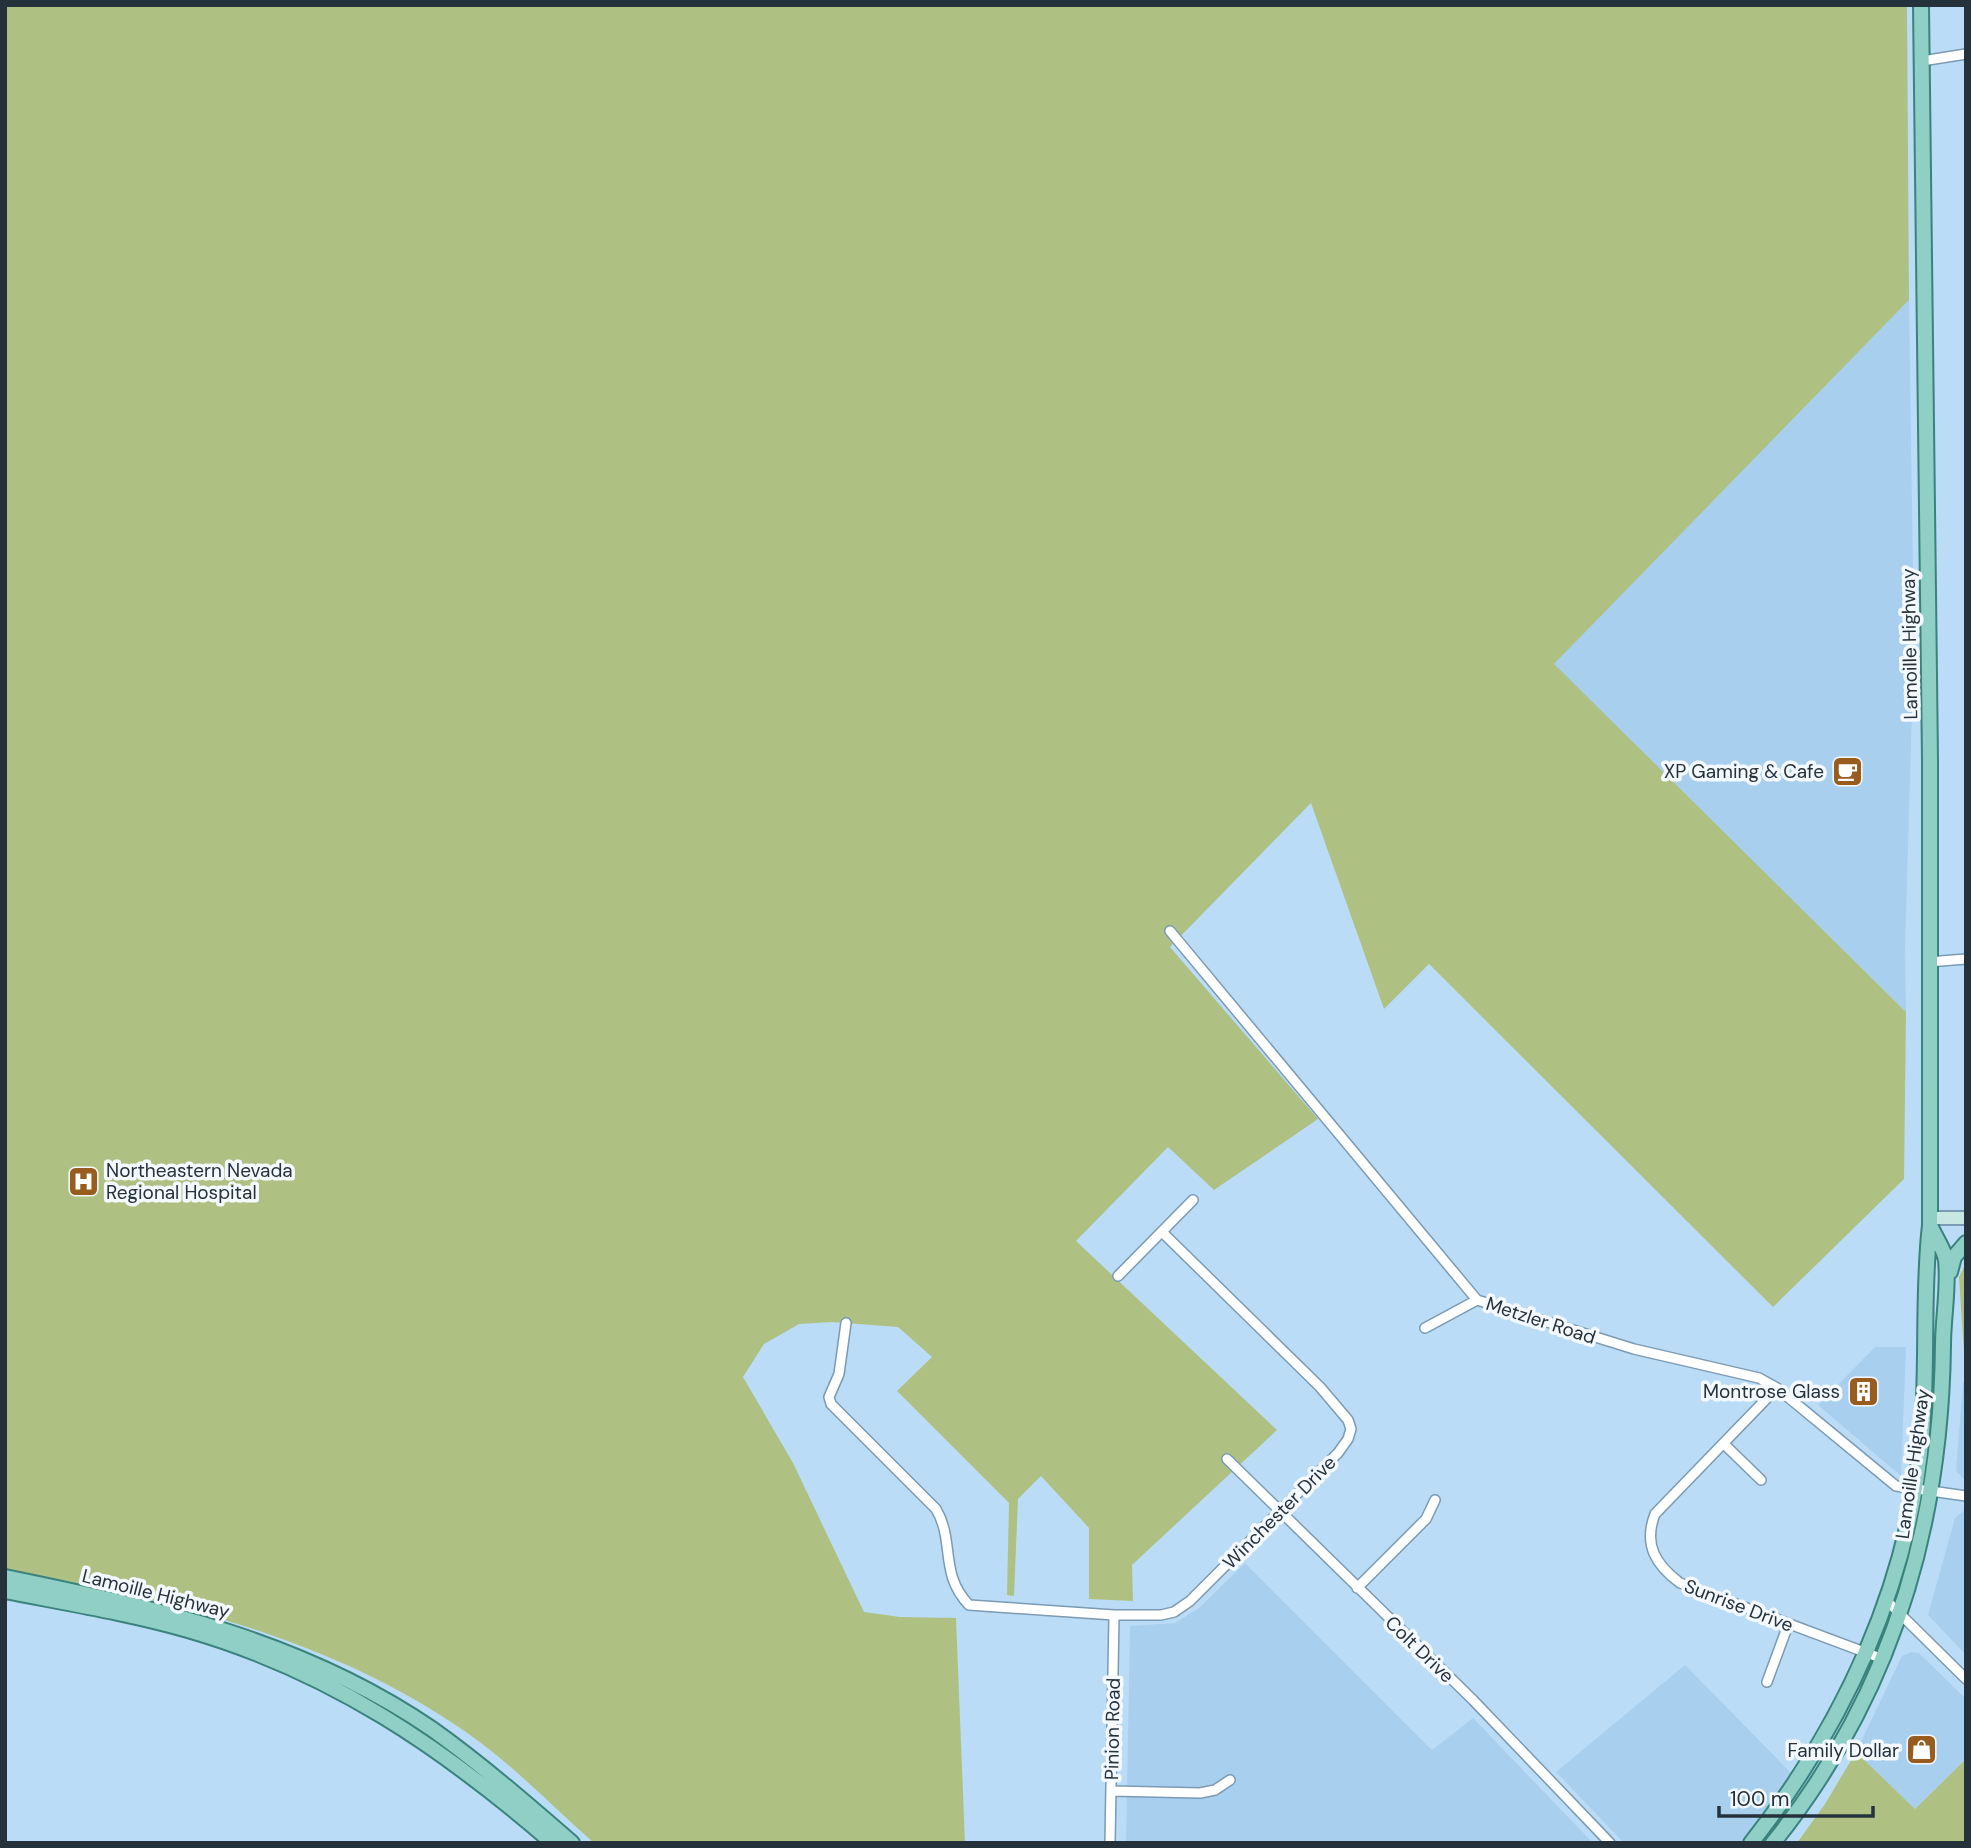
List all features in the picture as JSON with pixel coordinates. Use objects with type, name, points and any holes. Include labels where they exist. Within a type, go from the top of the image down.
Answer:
[{"type":"main road","name":"Lamoille Highway","points":[[1751,1843],[1788,1794],[1825,1737],[1866,1652],[1885,1599],[1916,1488],[1926,1380],[1926,1260],[1930,1222],[1930,760],[1921,5]]},
{"type":"main road","points":[[1930,1222],[1966,1218]]},
{"type":"main road","name":"Lamoille Highway","points":[[1773,1843],[1790,1822],[1843,1738],[1883,1659],[1919,1555],[1932,1490],[1942,1400],[1946,1259],[1930,1222]]},
{"type":"main road","points":[[1930,1222],[1966,1226]]},
{"type":"main road","points":[[1943,1332],[1951,1267],[1966,1243]]},
{"type":"main road","name":"Lamoille Highway","points":[[5,1577],[185,1616],[307,1661],[352,1682],[432,1729],[502,1783],[572,1843]]},
{"type":"main road","name":"Lamoille Highway","points":[[5,1591],[188,1630],[292,1668],[345,1693],[411,1731],[485,1784],[553,1843]]},
{"type":"street","points":[[1922,61],[1966,54]]},
{"type":"street","name":"Metzler Road","points":[[1170,931],[1477,1300],[1634,1349],[1746,1374],[1777,1388],[1888,1482],[1896,1486],[1966,1496]]},
{"type":"street","points":[[1928,962],[1966,959]]},
{"type":"street","points":[[1118,1276],[1193,1200]]},
{"type":"street","name":"Winchester Drive","points":[[846,1323],[838,1383],[829,1397],[831,1404],[934,1507],[945,1530],[948,1569],[954,1584],[969,1605],[1114,1615],[1161,1615],[1174,1612],[1190,1601],[1338,1453],[1349,1439],[1351,1429],[1348,1420],[1320,1387],[1162,1231]]},
{"type":"street","points":[[1425,1328],[1477,1300]]},
{"type":"street","name":"Sunrise Drive","points":[[1777,1388],[1655,1514],[1650,1542],[1654,1557],[1663,1570],[1680,1583],[1883,1659]]},
{"type":"street","points":[[1724,1444],[1761,1480]]},
{"type":"street","name":"Colt Drive","points":[[1227,1459],[1473,1700],[1610,1843]]},
{"type":"street","points":[[1357,1588],[1426,1519],[1435,1500]]},
{"type":"street","points":[[1885,1599],[1966,1679]]},
{"type":"street","name":"Pinion Road","points":[[1110,1843],[1114,1615]]},
{"type":"street","points":[[1767,1682],[1788,1625]]},
{"type":"street","points":[[1111,1791],[1200,1793],[1215,1790],[1230,1780]]},
{"type":"shaded area","points":[[1909,300],[1914,643],[1905,947],[1906,1012],[1553,664]]},
{"type":"shaded area","points":[[1875,1347],[1906,1347],[1901,1476],[1818,1405]]},
{"type":"shaded area","points":[[1963,1382],[1966,1382],[1966,1481],[1956,1471]]},
{"type":"shaded area","points":[[1966,1509],[1966,1655],[1928,1615],[1955,1518]]},
{"type":"shaded area","points":[[1245,1563],[1432,1750],[1473,1718],[1593,1843],[1126,1843],[1130,1626],[1175,1623],[1199,1608]]},
{"type":"shaded area","points":[[1911,1652],[1919,1653],[1966,1699],[1966,1759],[1915,1809],[1856,1752],[1902,1656]]},
{"type":"shaded area","points":[[1685,1665],[1793,1775],[1743,1843],[1624,1843],[1556,1772]]},
{"type":"green space","points":[[5,5],[1907,5],[1909,300],[1554,664],[1906,1012],[1904,1179],[1773,1307],[1429,964],[1384,1009],[1311,803],[1170,947],[1318,1119],[1214,1190],[1168,1147],[1076,1241],[1277,1430],[1132,1565],[1133,1601],[1089,1599],[1089,1528],[1041,1476],[1018,1499],[1014,1596],[1007,1595],[1009,1503],[897,1391],[932,1357],[898,1327],[831,1322],[799,1324],[764,1344],[743,1377],[793,1463],[864,1612],[900,1617],[956,1618],[965,1843],[594,1843],[483,1744],[413,1699],[359,1670],[302,1646],[186,1609],[5,1569]]},
{"type":"green space","points":[[1966,1263],[1966,1382],[1959,1277]]},
{"type":"green space","points":[[1856,1752],[1915,1809],[1966,1759],[1966,1843],[1797,1843],[1825,1804]]},
{"type":"place","name":"XP Gaming & Cafe","points":[[1847,771]]},
{"type":"place","name":"Northeastern Nevada Regional Hospital","points":[[83,1181]]},
{"type":"place","name":"Montrose Glass","points":[[1863,1391]]},
{"type":"place","name":"Family Dollar","points":[[1922,1750]]}]
